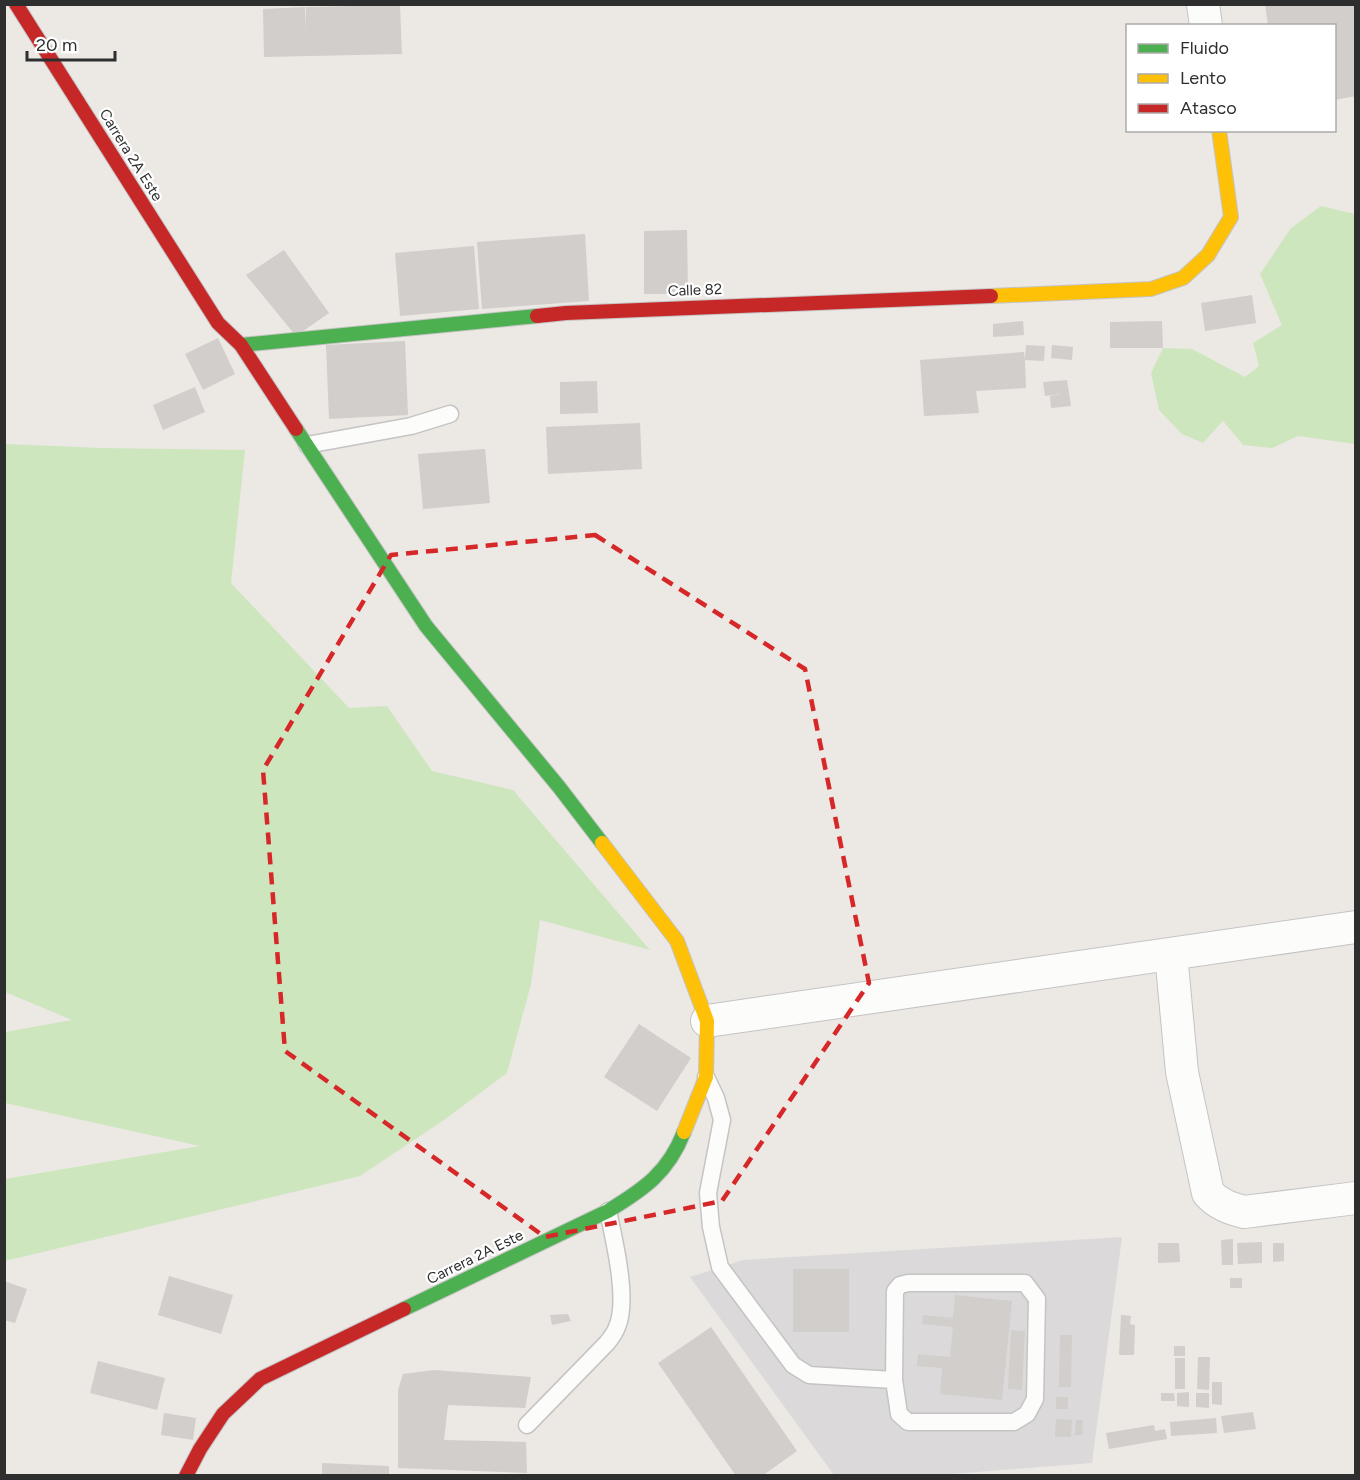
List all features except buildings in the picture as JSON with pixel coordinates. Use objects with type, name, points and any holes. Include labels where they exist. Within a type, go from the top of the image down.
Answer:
[{"type":"street","name":"Carrera 2A Este","points":[[16,4],[218,323],[241,345],[426,626],[559,787],[677,941],[706,1021],[706,1077],[677,1150],[662,1172],[639,1192],[608,1212],[260,1378],[224,1414],[200,1449],[186,1476]]},
{"type":"street","points":[[1203,4],[1206,24]]},
{"type":"street","name":"Calle 82","points":[[241,345],[566,313],[1150,289],[1183,278],[1208,255],[1231,217],[1219,132]]},
{"type":"street","points":[[706,1021],[1356,927]]},
{"type":"street","points":[[1172,954],[1182,1072],[1208,1193],[1229,1208],[1244,1212],[1356,1198]]},
{"type":"lane","points":[[307,445],[411,426],[450,414]]},
{"type":"lane","points":[[706,1077],[716,1098],[722,1120],[708,1193],[711,1227],[720,1267],[793,1365],[800,1371],[809,1376],[894,1380]]},
{"type":"lane","points":[[527,1425],[607,1343],[617,1328],[621,1314],[619,1266],[608,1212]]},
{"type":"lane","points":[[908,1283],[1025,1283],[1033,1291],[1037,1299],[1035,1399],[1027,1414],[1014,1422],[908,1422],[899,1414],[894,1380],[895,1291],[900,1285],[908,1283]]},
{"type":"highlighted area","points":[[595,535],[805,669],[869,983],[722,1201],[545,1237],[285,1051],[263,770],[391,555]]},
{"type":"shaded area","points":[[1122,1237],[1092,1463],[939,1475],[834,1475],[690,1277],[743,1260]]},
{"type":"green space","points":[[1321,206],[1355,214],[1355,444],[1298,436],[1272,448],[1243,445],[1223,421],[1203,443],[1182,434],[1159,410],[1151,373],[1163,348],[1192,349],[1245,377],[1259,366],[1253,343],[1282,325],[1260,274],[1291,228]]},
{"type":"green space","points":[[7,444],[245,450],[231,583],[349,708],[387,706],[432,771],[513,790],[650,950],[540,920],[531,984],[507,1073],[444,1120],[360,1176],[5,1261],[5,1179],[200,1146],[5,1103],[5,1032],[72,1020],[5,992],[4,448]]},
{"type":"traffic: fast","points":[[241,345],[537,316]]},
{"type":"traffic: fast","points":[[296,429],[426,626],[559,787],[602,843]]},
{"type":"traffic: fast","points":[[404,1309],[621,1203],[654,1179],[670,1159],[684,1132]]},
{"type":"traffic: slow","points":[[991,296],[1151,289],[1183,278],[1208,255],[1231,217],[1219,132]]},
{"type":"traffic: slow","points":[[602,843],[677,941],[707,1021],[706,1077],[684,1132]]},
{"type":"traffic: jam","points":[[16,4],[218,323],[241,345],[296,429]]},
{"type":"traffic: jam","points":[[537,316],[991,296]]},
{"type":"traffic: jam","points":[[186,1476],[200,1449],[223,1414],[260,1379],[404,1309]]}]
